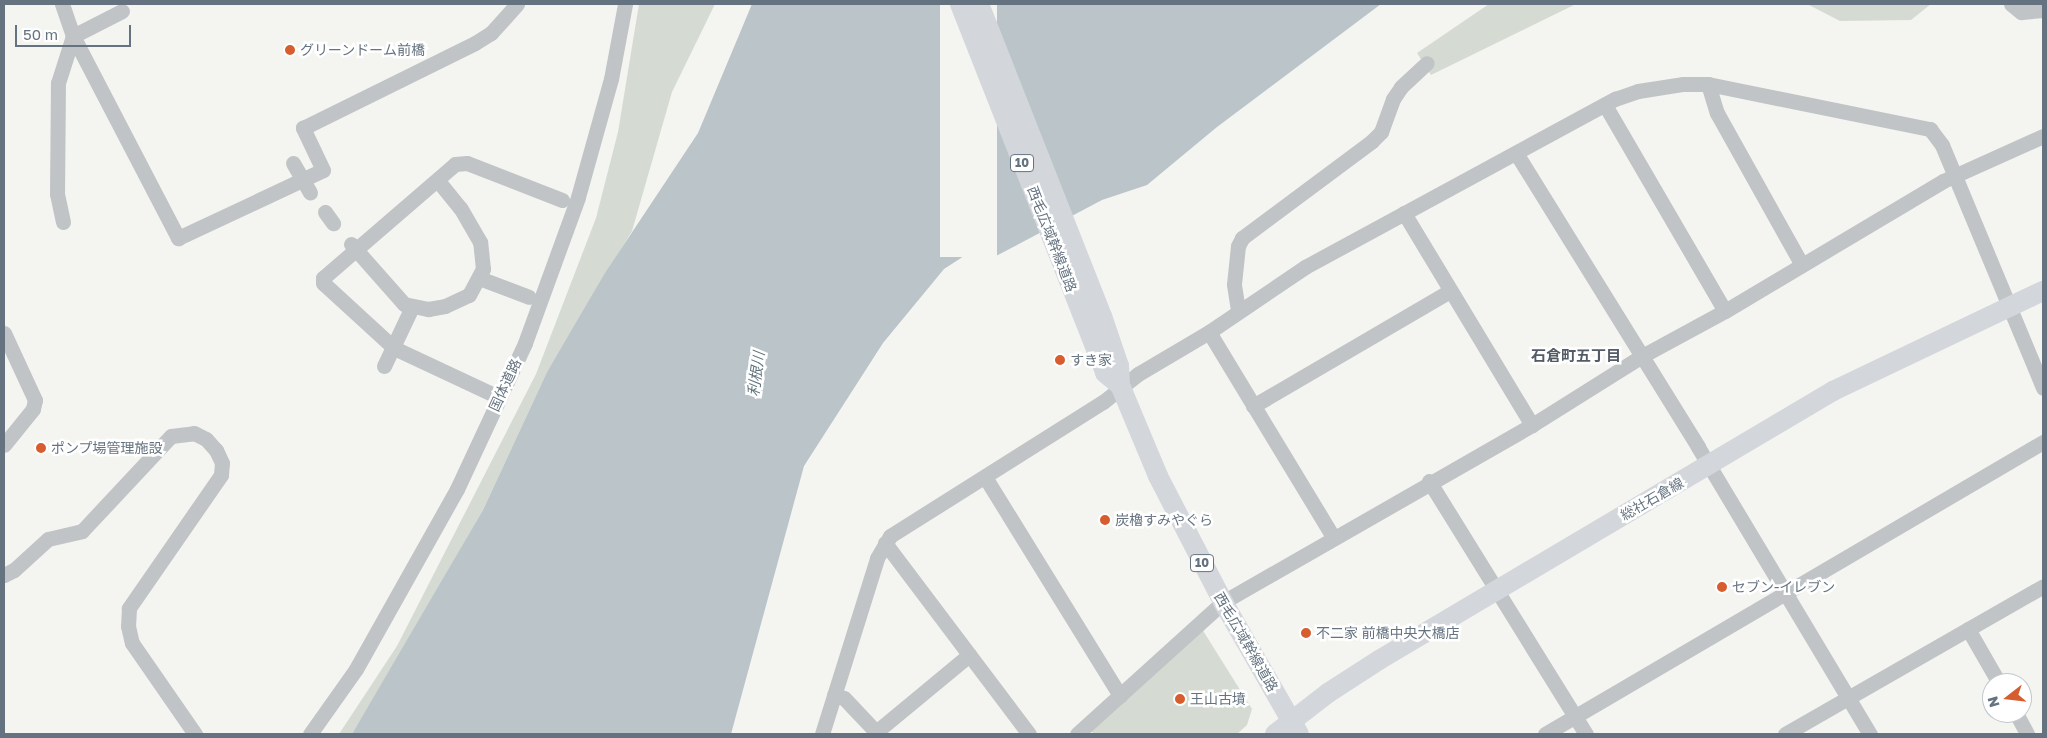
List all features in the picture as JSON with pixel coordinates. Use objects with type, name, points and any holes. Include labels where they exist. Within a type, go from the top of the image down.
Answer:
[{"type":"main road","name":"西毛広域幹線道路","points":[[960,4],[1094,320],[1119,366],[1120,386],[1162,483],[1223,602],[1295,728]]},
{"type":"main road","name":"西毛広域幹線道路","points":[[979,4],[1094,320]]},
{"type":"main road","name":"総社石倉線","points":[[1275,734],[1295,728],[1372,664],[1833,391],[2008,305],[2043,291]]},
{"type":"street","points":[[62,4],[178,238],[306,187],[323,170],[303,128],[475,43],[491,33],[516,4]]},
{"type":"street","name":"国体道路","points":[[310,734],[356,669],[457,489],[525,343],[578,197],[611,80],[626,4]]},
{"type":"street","points":[[2011,4],[2021,12],[2043,10]]},
{"type":"street","points":[[63,222],[57,194],[58,83],[76,35],[122,12]]},
{"type":"street","points":[[1238,310],[1234,284],[1238,246],[1242,238],[1372,141],[1381,132],[1393,99],[1401,87],[1427,64]]},
{"type":"street","points":[[822,734],[877,558],[885,543],[896,532],[985,477],[1120,386],[1209,332],[1238,310],[1304,267],[1605,105],[1638,91],[1683,84],[1708,84],[1930,129],[1938,137],[2043,388]]},
{"type":"street","points":[[1708,84],[1717,113],[1802,265]]},
{"type":"street","points":[[1605,105],[1725,311]]},
{"type":"street","points":[[1077,734],[1223,602],[1430,481],[1532,425],[1642,356],[1725,311],[1954,175],[2043,136]]},
{"type":"street","points":[[1516,153],[1642,356],[1870,734]]},
{"type":"street","points":[[293,163],[306,187]]},
{"type":"street","points":[[490,393],[394,348],[323,283],[323,278],[354,247],[456,164],[467,163],[562,200]]},
{"type":"street","points":[[354,247],[396,297],[412,307],[445,306],[469,294],[479,278],[483,259],[475,229],[437,180]]},
{"type":"street","points":[[1404,213],[1532,425]]},
{"type":"street","points":[[479,278],[529,297]]},
{"type":"street","points":[[1253,406],[1450,291]]},
{"type":"street","points":[[384,366],[412,307]]},
{"type":"street","points":[[1209,332],[1333,537]]},
{"type":"street","points":[[4,333],[35,400],[33,409],[4,445]]},
{"type":"street","points":[[4,575],[14,570],[48,539],[82,531],[171,436],[194,433],[206,439],[216,450],[222,463],[221,475],[129,608],[128,626],[132,643],[195,734]]},
{"type":"street","points":[[1545,734],[2043,442]]},
{"type":"street","points":[[985,477],[1120,696]]},
{"type":"street","points":[[1430,481],[1586,734]]},
{"type":"street","points":[[885,543],[1029,734]]},
{"type":"street","points":[[1785,734],[2043,586]]},
{"type":"street","points":[[1968,629],[1994,673]]},
{"type":"street","points":[[834,696],[844,698],[877,733],[968,655]]},
{"type":"shaded area","points":[[639,4],[715,4],[672,92],[632,231],[547,372],[483,510],[399,656],[352,734],[339,734],[397,646],[536,374],[596,218],[618,132]]},
{"type":"shaded area","points":[[1489,4],[1576,4],[1431,75],[1417,53]]},
{"type":"shaded area","points":[[1807,4],[1931,4],[1911,20],[1840,21]]},
{"type":"shaded area","points":[[1202,629],[1252,709],[1247,725],[1237,734],[1094,734],[1091,731]]},
{"type":"water","name":"利根川","points":[[752,4],[1381,4],[1217,127],[1147,185],[1102,200],[996,256],[990,246],[978,247],[944,269],[883,343],[804,466],[731,734],[352,734],[483,510],[547,372],[605,273],[698,133]]},
{"type":"pier","points":[[940,4],[997,4],[997,257],[940,257]]},
{"type":"place","name":"グリーンドーム前橋","points":[[290,50]]},
{"type":"place","name":"すき家","points":[[1060,360]]},
{"type":"place","name":"ポンプ場管理施設","points":[[41,448]]},
{"type":"place","name":"炭櫓すみやぐら","points":[[1105,520]]},
{"type":"place","name":"セブン-イレブン","points":[[1722,587]]},
{"type":"place","name":"不二家 前橋中央大橋店","points":[[1306,633]]},
{"type":"place","name":"王山古墳","points":[[1180,699]]},
{"type":"district","name":"石倉町五丁目","points":[[1576,356]]}]
